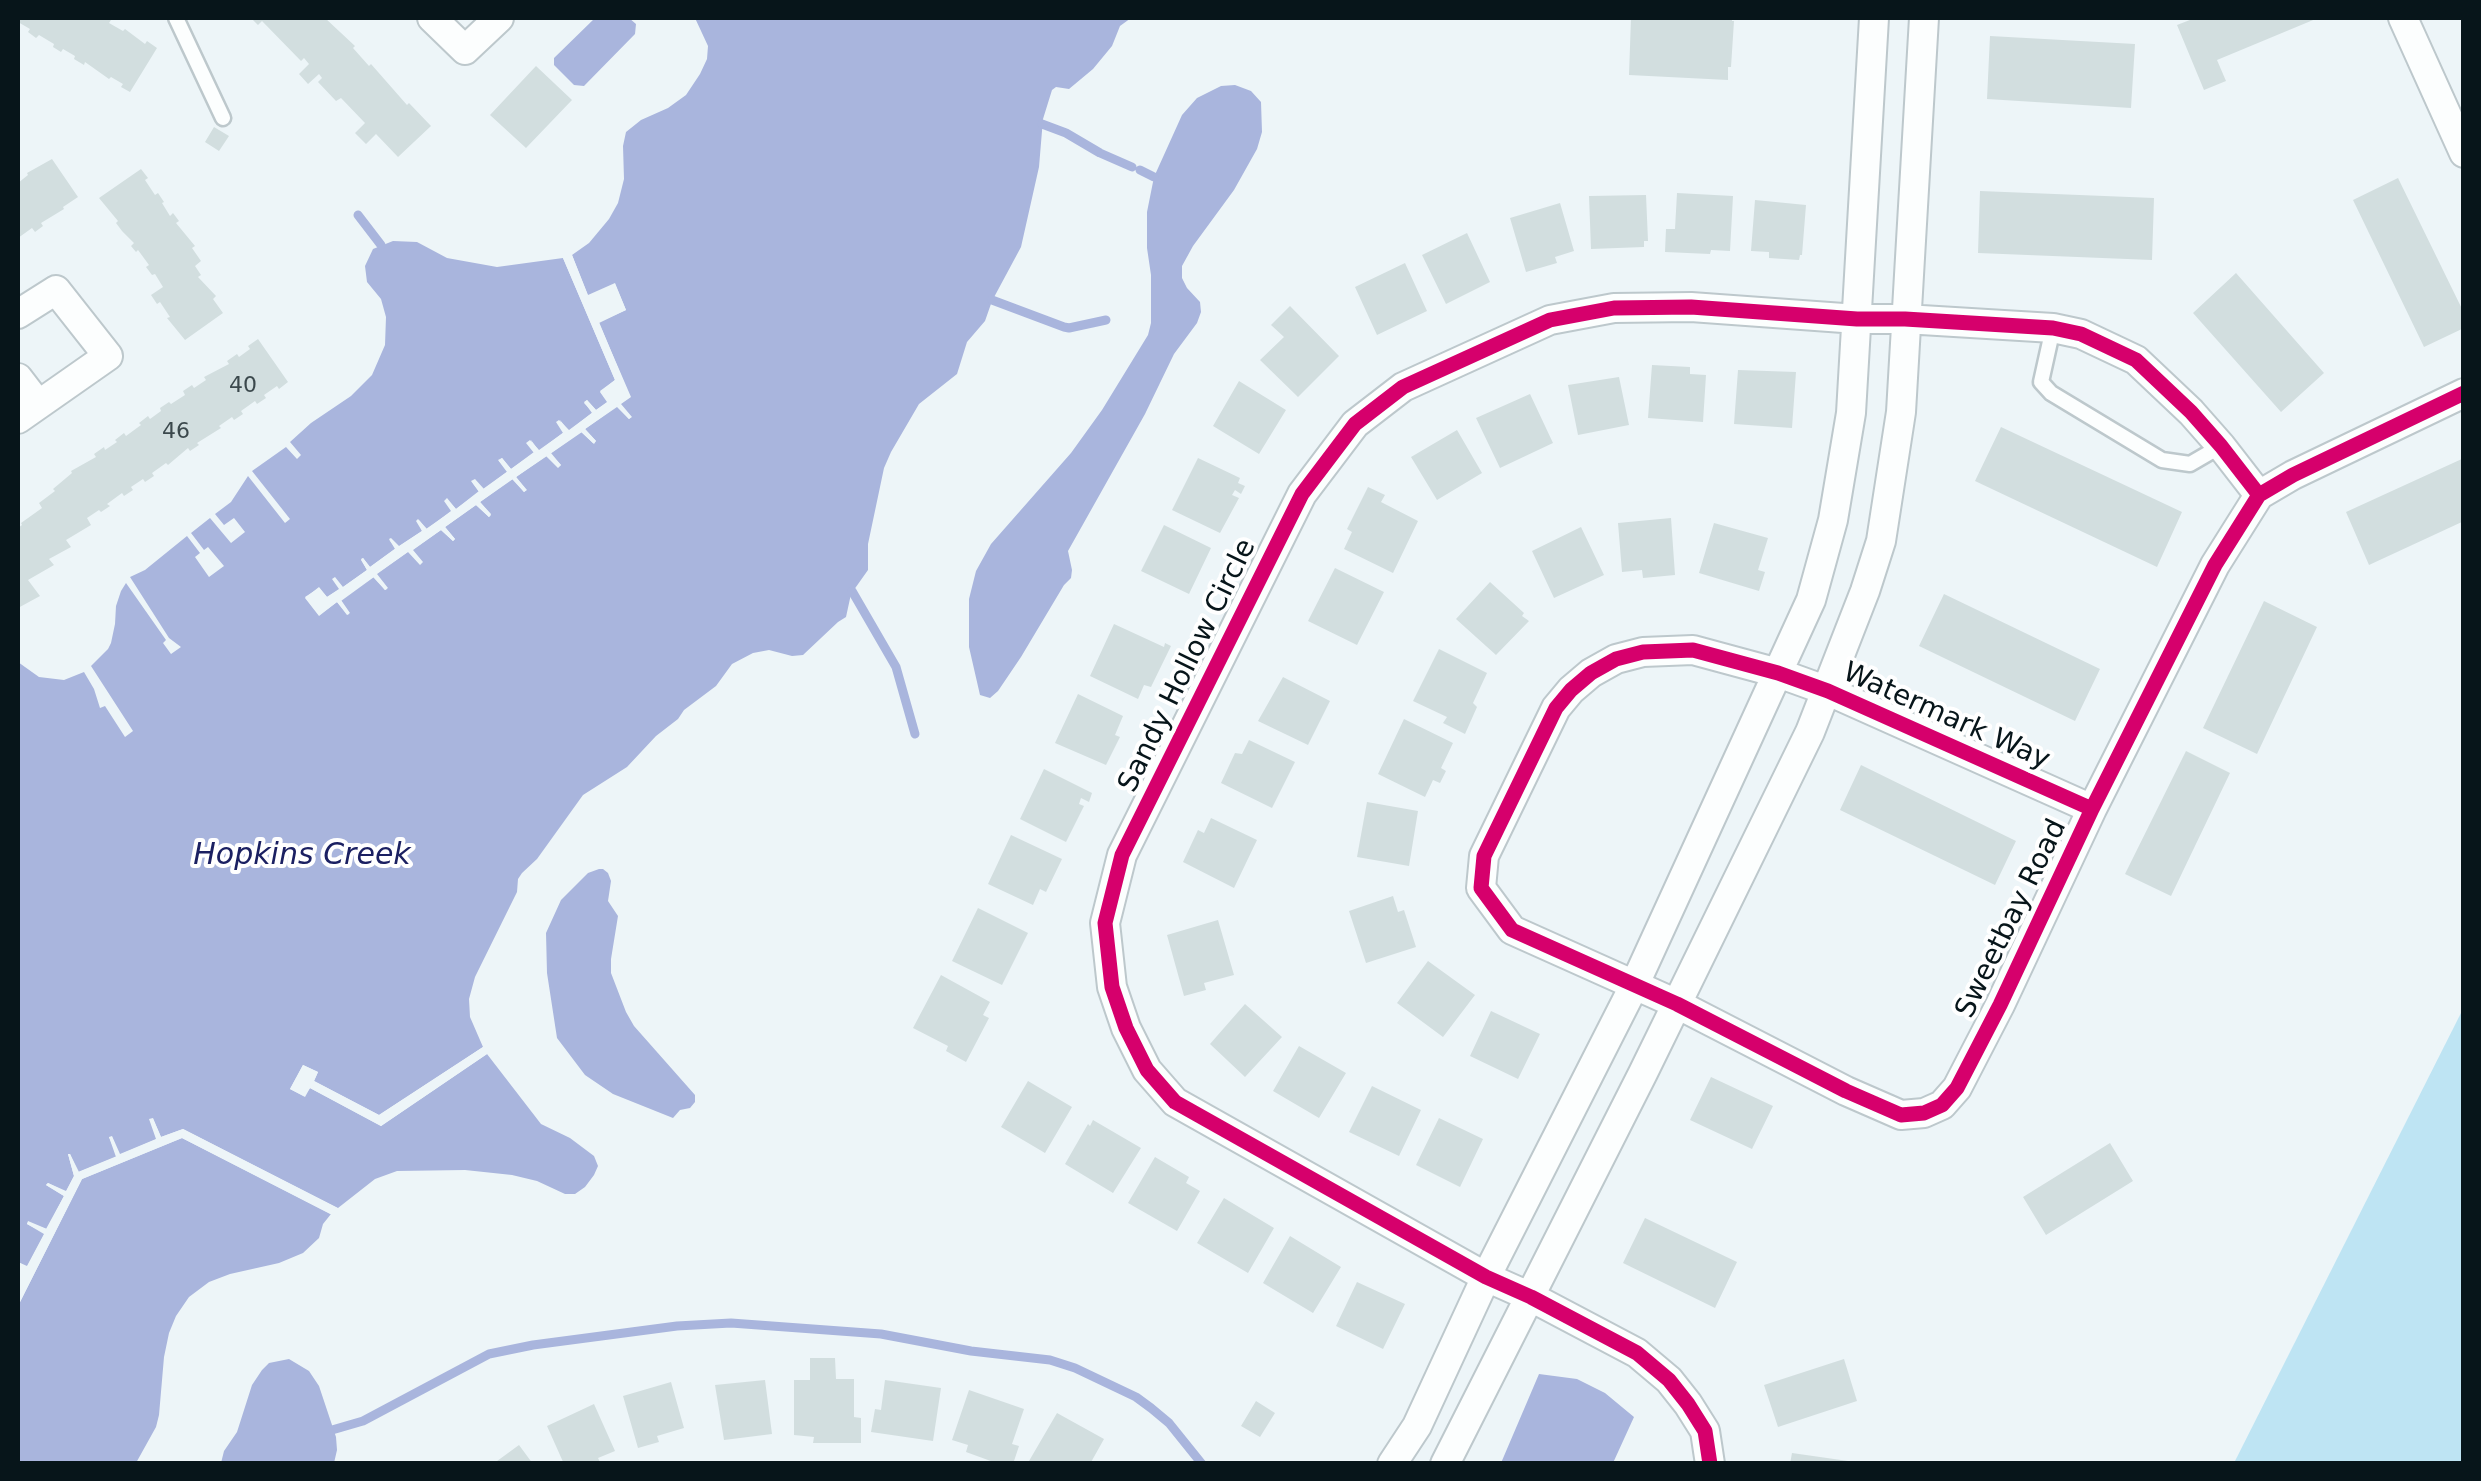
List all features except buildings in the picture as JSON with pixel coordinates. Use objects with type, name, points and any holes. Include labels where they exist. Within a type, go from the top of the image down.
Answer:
[{"type":"street","points":[[432,18],[465,50],[499,18]]},
{"type":"street","points":[[1392,1464],[1417,1426],[1486,1277],[1634,986],[1811,600],[1833,520],[1852,413],[1874,18]]},
{"type":"street","points":[[1445,1464],[1810,732],[1866,591],[1881,541],[1901,412],[1924,18]]},
{"type":"street","points":[[2402,18],[2464,153]]},
{"type":"street","points":[[18,314],[56,290],[108,356],[28,412],[18,378]]},
{"type":"street","name":"Sandy Hollow Circle","points":[[1710,1464],[1705,1431],[1669,1380],[1637,1353],[1486,1277],[1175,1102],[1147,1070],[1126,1028],[1112,987],[1105,923],[1122,856],[1302,494],[1355,424],[1403,387],[1550,320],[1614,308],[1691,307],[2053,328],[2081,334],[2136,360],[2191,412],[2260,495]]},
{"type":"street","name":"Sweetbay Road","points":[[1634,986],[1901,1115],[1924,1113],[1942,1105],[1957,1088],[2000,1006],[2092,809],[2216,565],[2260,495],[2293,474],[2464,393]]},
{"type":"street","name":"Watermark Way","points":[[1634,986],[1512,930],[1482,888],[1484,856],[1556,708],[1590,673],[1616,659],[1643,652],[1694,650],[1778,673],[1828,691],[2092,809]]},
{"type":"lane","points":[[176,18],[223,118]]},
{"type":"lane","points":[[2053,328],[2040,382],[2051,393],[2162,460],[2190,464],[2222,446]]},
{"type":"shaded area","points":[[2463,1009],[2463,1463],[2234,1463]]},
{"type":"water","points":[[595,18],[629,18],[636,24],[635,34],[584,86],[574,85],[554,65],[554,58]]},
{"type":"water","name":"Hopkins Creek","points":[[695,18],[1131,18],[1120,26],[1112,46],[1093,69],[1069,89],[1052,90],[1043,119],[1039,167],[1021,247],[985,321],[967,342],[957,374],[919,404],[891,452],[868,544],[868,570],[851,594],[846,617],[803,655],[769,650],[732,664],[716,686],[684,710],[627,767],[583,795],[518,879],[517,892],[475,977],[469,999],[470,1017],[483,1047],[379,1115],[314,1081],[318,1072],[303,1065],[290,1089],[304,1096],[310,1088],[381,1126],[487,1054],[541,1124],[570,1138],[594,1156],[598,1166],[594,1175],[575,1194],[565,1194],[512,1175],[465,1170],[397,1171],[375,1179],[338,1208],[183,1129],[161,1137],[153,1119],[150,1120],[157,1139],[119,1155],[109,1137],[117,1156],[78,1172],[68,1154],[74,1176],[66,1192],[46,1185],[64,1196],[46,1229],[27,1224],[45,1233],[27,1267],[18,1262],[18,662],[39,677],[64,680],[84,672],[100,708],[105,706],[125,737],[133,731],[91,666],[111,643],[121,591],[126,583],[166,640],[163,643],[171,654],[181,647],[169,638],[130,577],[145,570],[187,536],[200,553],[195,557],[209,577],[224,566],[191,533],[210,518],[231,543],[245,532],[234,518],[224,525],[215,514],[231,502],[248,476],[285,523],[290,519],[252,471],[286,447],[297,459],[301,455],[290,442],[372,375],[385,345],[386,317],[381,299],[367,282],[365,266],[373,249],[393,241],[417,242],[447,258],[497,267],[563,258],[615,380],[600,391],[608,402],[596,410],[587,400],[584,403],[593,412],[569,431],[560,420],[564,432],[539,451],[531,440],[534,452],[511,469],[502,458],[499,461],[508,471],[483,489],[472,482],[479,491],[456,509],[446,499],[452,511],[426,529],[419,520],[422,531],[398,547],[389,540],[396,548],[370,567],[363,558],[367,570],[343,587],[327,597],[319,588],[305,597],[319,615],[337,602],[348,615],[341,601],[374,577],[387,589],[376,574],[409,551],[420,564],[412,550],[441,530],[453,541],[445,527],[476,505],[489,517],[491,514],[480,502],[513,479],[524,492],[516,477],[547,456],[558,467],[561,465],[550,454],[582,432],[593,443],[596,441],[585,429],[617,406],[629,419],[620,404],[630,397],[599,322],[626,310],[615,284],[588,296],[572,255],[589,243],[618,203],[624,179],[626,132],[686,95],[700,74],[708,46]]},
{"type":"water","points":[[1235,85],[1251,91],[1261,102],[1262,132],[1234,190],[1182,266],[1187,288],[1200,302],[1197,323],[1174,354],[1068,551],[1071,578],[998,691],[990,698],[980,695],[969,647],[969,599],[976,571],[991,544],[1071,453],[1148,335],[1151,275],[1147,212],[1154,177],[1182,115],[1197,98],[1221,86]]},
{"type":"water","points":[[599,869],[608,873],[608,901],[618,916],[611,973],[626,1012],[695,1095],[690,1108],[680,1110],[673,1118],[613,1094],[585,1075],[557,1038],[547,973],[546,933],[561,900],[588,873]]},
{"type":"water","points":[[182,1138],[331,1214],[319,1238],[303,1253],[209,1282],[189,1297],[169,1333],[156,1427],[136,1463],[18,1463],[18,1306],[82,1179]]},
{"type":"water","points":[[289,1359],[309,1371],[319,1386],[336,1437],[334,1463],[221,1463],[237,1432],[252,1385],[269,1363]]},
{"type":"water","points":[[1539,1374],[1577,1379],[1605,1393],[1634,1417],[1613,1463],[1501,1463]]},
{"type":"pier","points":[[572,255],[588,295],[615,283],[626,310],[599,323],[631,397],[621,404],[632,417],[629,419],[617,407],[585,429],[596,441],[594,444],[581,432],[551,453],[561,465],[558,468],[546,456],[516,477],[527,490],[524,492],[512,479],[480,502],[489,517],[476,505],[445,527],[453,541],[441,530],[413,550],[423,562],[420,565],[408,552],[377,574],[388,588],[385,590],[373,577],[341,600],[350,613],[347,615],[337,602],[319,616],[305,598],[319,587],[327,597],[339,589],[332,579],[335,577],[343,587],[367,570],[361,559],[370,567],[395,549],[389,539],[399,546],[422,531],[418,519],[427,529],[451,511],[444,501],[447,498],[456,509],[479,492],[471,481],[475,479],[484,489],[507,472],[498,460],[502,458],[511,469],[534,453],[526,443],[530,440],[539,450],[563,433],[556,422],[559,420],[569,430],[592,413],[584,402],[587,400],[596,410],[607,402],[600,392],[615,380],[563,258]]},
{"type":"pier","points":[[483,1047],[487,1054],[381,1126],[310,1088],[305,1097],[290,1089],[303,1065],[318,1072],[314,1081],[379,1115]]},
{"type":"pier","points":[[153,1118],[161,1137],[183,1129],[343,1211],[336,1213],[336,1217],[182,1138],[82,1179],[18,1306],[18,1284],[24,1270],[18,1262],[27,1266],[44,1234],[27,1224],[28,1221],[47,1229],[64,1196],[46,1185],[66,1191],[74,1176],[68,1154],[79,1172],[116,1157],[109,1137],[112,1136],[120,1154],[156,1139],[149,1119]]},
{"type":"waterway","points":[[1042,124],[1132,167]]},
{"type":"waterway","points":[[1140,170],[1154,177]]},
{"type":"waterway","points":[[358,215],[381,245]]},
{"type":"waterway","points":[[992,300],[1069,328],[1106,320]]},
{"type":"waterway","points":[[852,591],[896,667],[915,734]]},
{"type":"waterway","points":[[332,1430],[363,1421],[489,1354],[677,1326],[731,1323],[881,1334],[971,1351],[1050,1360],[1136,1397],[1169,1423],[1202,1464]]},
{"type":"cycle path","points":[[1710,1464],[1705,1431],[1688,1404],[1669,1380],[1637,1353],[1486,1277],[1175,1102],[1147,1070],[1126,1028],[1112,987],[1105,923],[1122,855],[1302,494],[1355,424],[1403,387],[1550,320],[1614,308],[1691,307],[2053,328],[2081,334],[2136,360],[2191,412],[2259,495]]},
{"type":"cycle path","points":[[2092,809],[1828,691],[1778,673],[1693,650],[1643,652],[1616,659],[1591,673],[1556,708],[1484,856],[1481,888],[1512,930],[1677,1004],[1846,1091],[1901,1115],[1924,1113],[1942,1105],[1957,1088],[2000,1005],[2092,809],[2215,565],[2259,495],[2464,393]]}]
